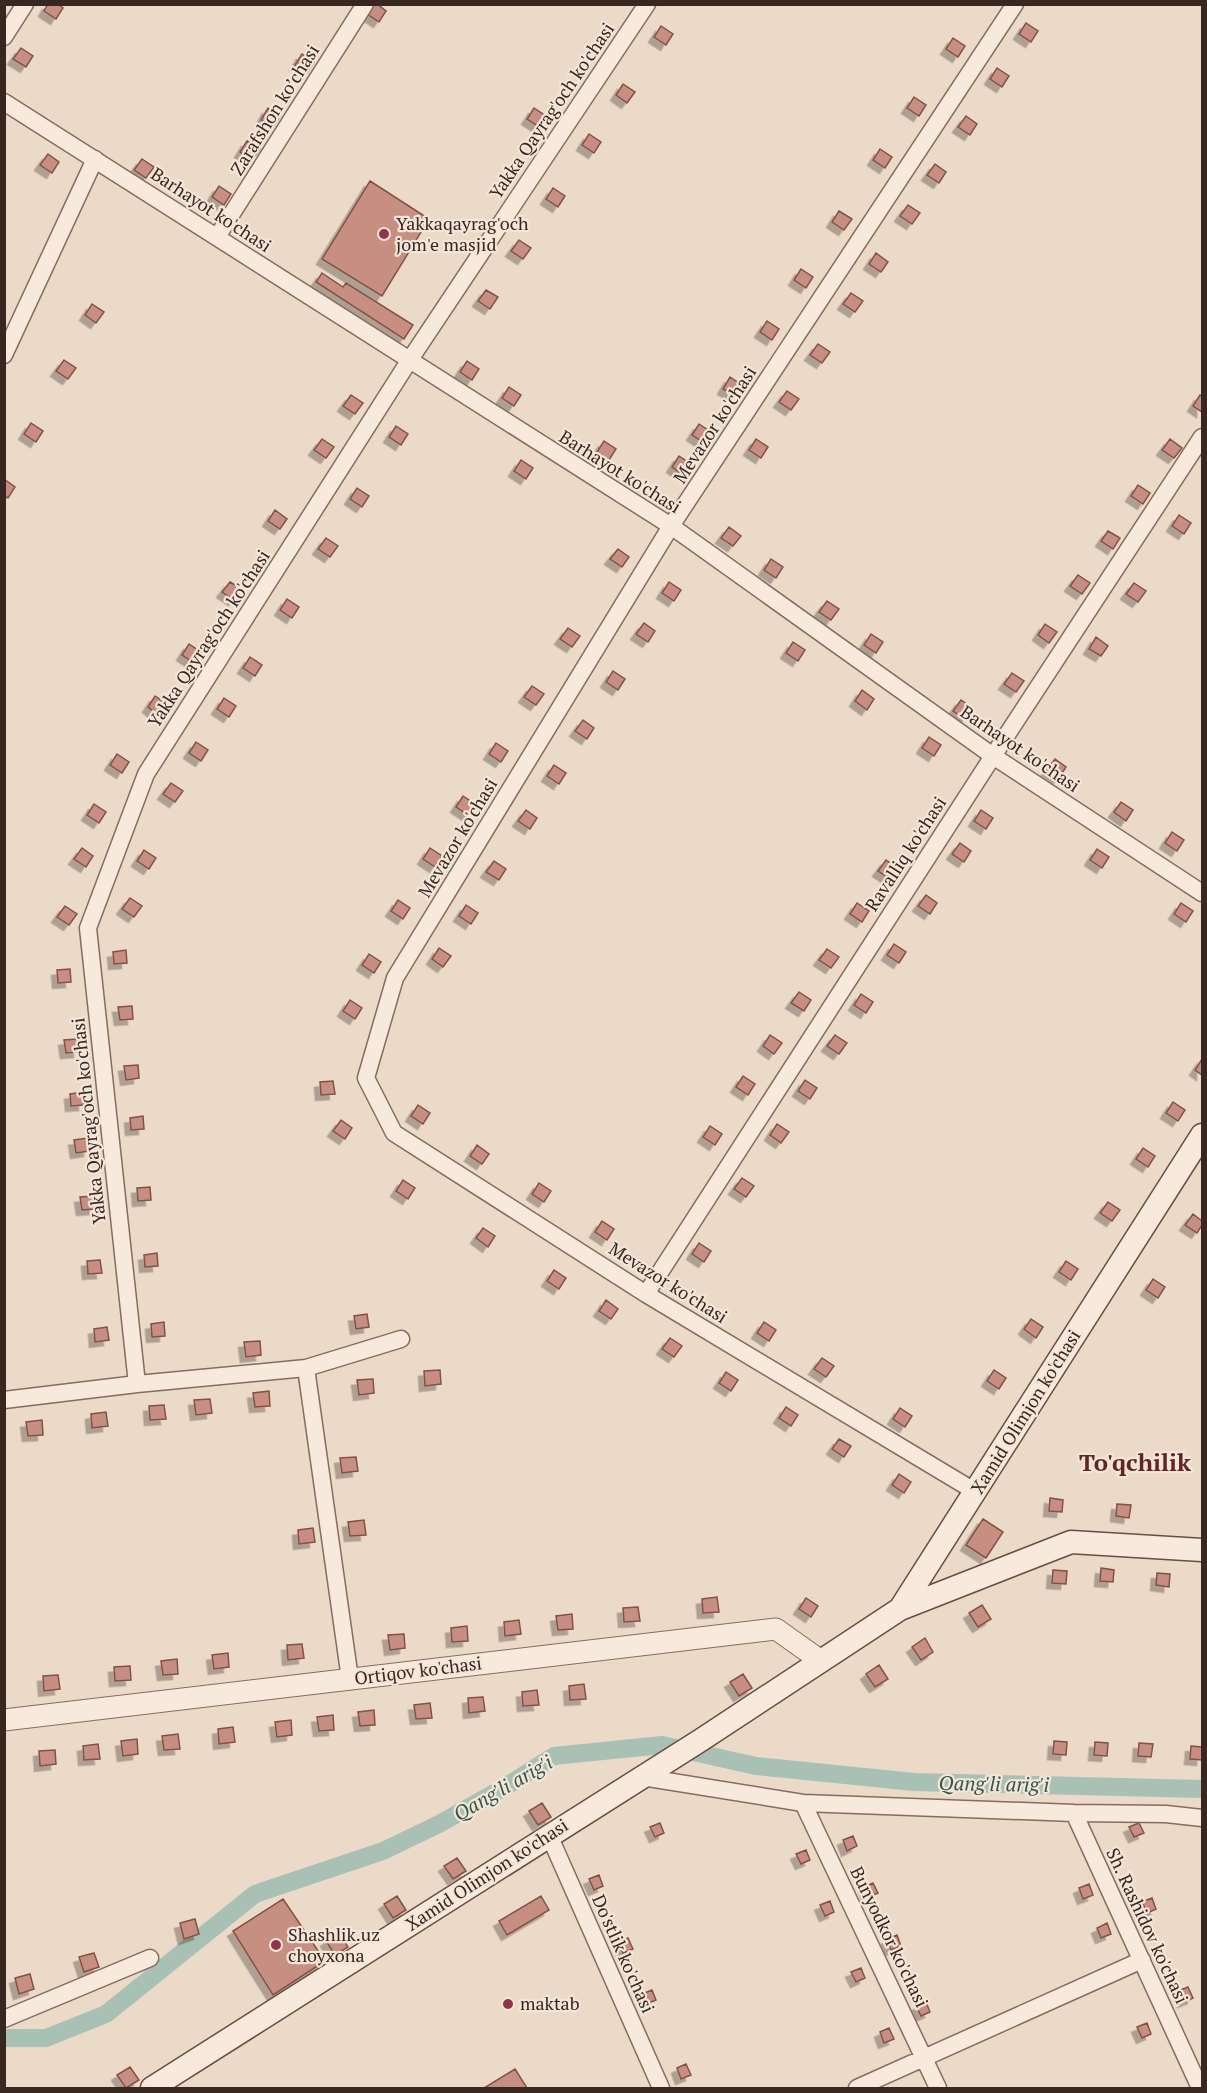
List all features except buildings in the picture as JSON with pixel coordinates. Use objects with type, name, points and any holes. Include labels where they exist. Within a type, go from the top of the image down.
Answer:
[{"type":"main road","name":"Xamid Olimjon ko'chasi","points":[[152,2088],[701,1740],[900,1608],[1203,1135]]},
{"type":"main road","points":[[900,1608],[1071,1542],[1203,1550]]},
{"type":"street","points":[[4,37],[25,4]]},
{"type":"street","name":"Zarafshon ko’chasi","points":[[217,237],[365,4]]},
{"type":"street","name":"Yakka Qayrag'och ko'chasi","points":[[137,1384],[88,928],[146,774],[409,361],[647,4]]},
{"type":"street","name":"Mevazor ko'chasi","points":[[976,1492],[646,1294],[394,1133],[366,1078],[395,978],[671,526],[1015,4]]},
{"type":"street","name":"Barhayot ko'chasi","points":[[4,102],[671,526],[993,756],[1203,893]]},
{"type":"street","points":[[4,355],[95,159]]},
{"type":"street","name":"Ravalliq ko'chasi","points":[[646,1294],[993,756],[1203,437]]},
{"type":"street","points":[[4,1400],[137,1384],[306,1368],[401,1339]]},
{"type":"street","points":[[306,1368],[350,1679]]},
{"type":"street","name":"Ortiqov ko'chasi","points":[[4,1720],[776,1629],[821,1661]]},
{"type":"street","points":[[642,1777],[803,1803],[1166,1814],[1203,1818]]},
{"type":"street","name":"Bunyodkor ko'chasi","points":[[803,1803],[938,2088]]},
{"type":"street","name":"Sh. Rashidov ko'chasi","points":[[1074,1813],[1200,2088]]},
{"type":"street","name":"Do'stlik ko'chasi","points":[[549,1835],[661,2088]]},
{"type":"street","points":[[4,2019],[150,1958]]},
{"type":"street","points":[[857,2088],[1142,1960]]},
{"type":"waterway","name":"Qang'li arig'i","points":[[4,2038],[46,2038],[106,2014],[255,1894],[383,1851],[439,1824],[554,1756],[662,1745],[756,1766],[914,1782],[1202,1789]]},
{"type":"place","name":"Yakkaqayrag'och jom'e masjid","points":[[384,234]]},
{"type":"place","name":"Shashlik.uz choyxona","points":[[276,1945]]},
{"type":"place","name":"maktab","points":[[508,2004]]},
{"type":"district","name":"To'qchilik","points":[[1135,1463]]}]
